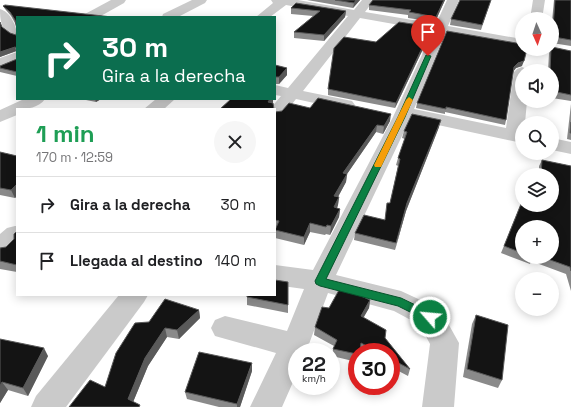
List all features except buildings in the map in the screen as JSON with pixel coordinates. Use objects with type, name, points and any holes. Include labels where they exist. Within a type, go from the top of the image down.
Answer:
[{"type":"street","points":[[92,16],[120,0]]},
{"type":"street","points":[[170,16],[201,0]]},
{"type":"street","points":[[263,16],[282,0],[440,28],[525,58],[516,116]]},
{"type":"street","points":[[276,113],[368,0]]},
{"type":"street","points":[[296,343],[320,281],[397,114],[440,28],[452,0]]},
{"type":"street","points":[[537,12],[539,0]]},
{"type":"street","points":[[0,13],[12,30],[16,32]]},
{"type":"street","points":[[0,64],[16,56]]},
{"type":"street","points":[[276,90],[363,108]]},
{"type":"street","points":[[18,108],[35,100]]},
{"type":"street","points":[[154,108],[166,100]]},
{"type":"street","points":[[0,117],[16,109]]},
{"type":"street","points":[[397,114],[515,135]]},
{"type":"street","points":[[559,145],[571,148]]},
{"type":"street","points":[[276,275],[320,281],[401,302],[430,317],[444,343],[444,405]]},
{"type":"street","points":[[47,407],[134,296]]},
{"type":"street","points":[[225,328],[288,343]]},
{"type":"street","points":[[266,407],[288,360]]},
{"type":"slow traffic","points":[[378,165],[409,100]]},
{"type":"route","points":[[428,56],[402,117],[320,281],[401,302],[430,317]]}]
